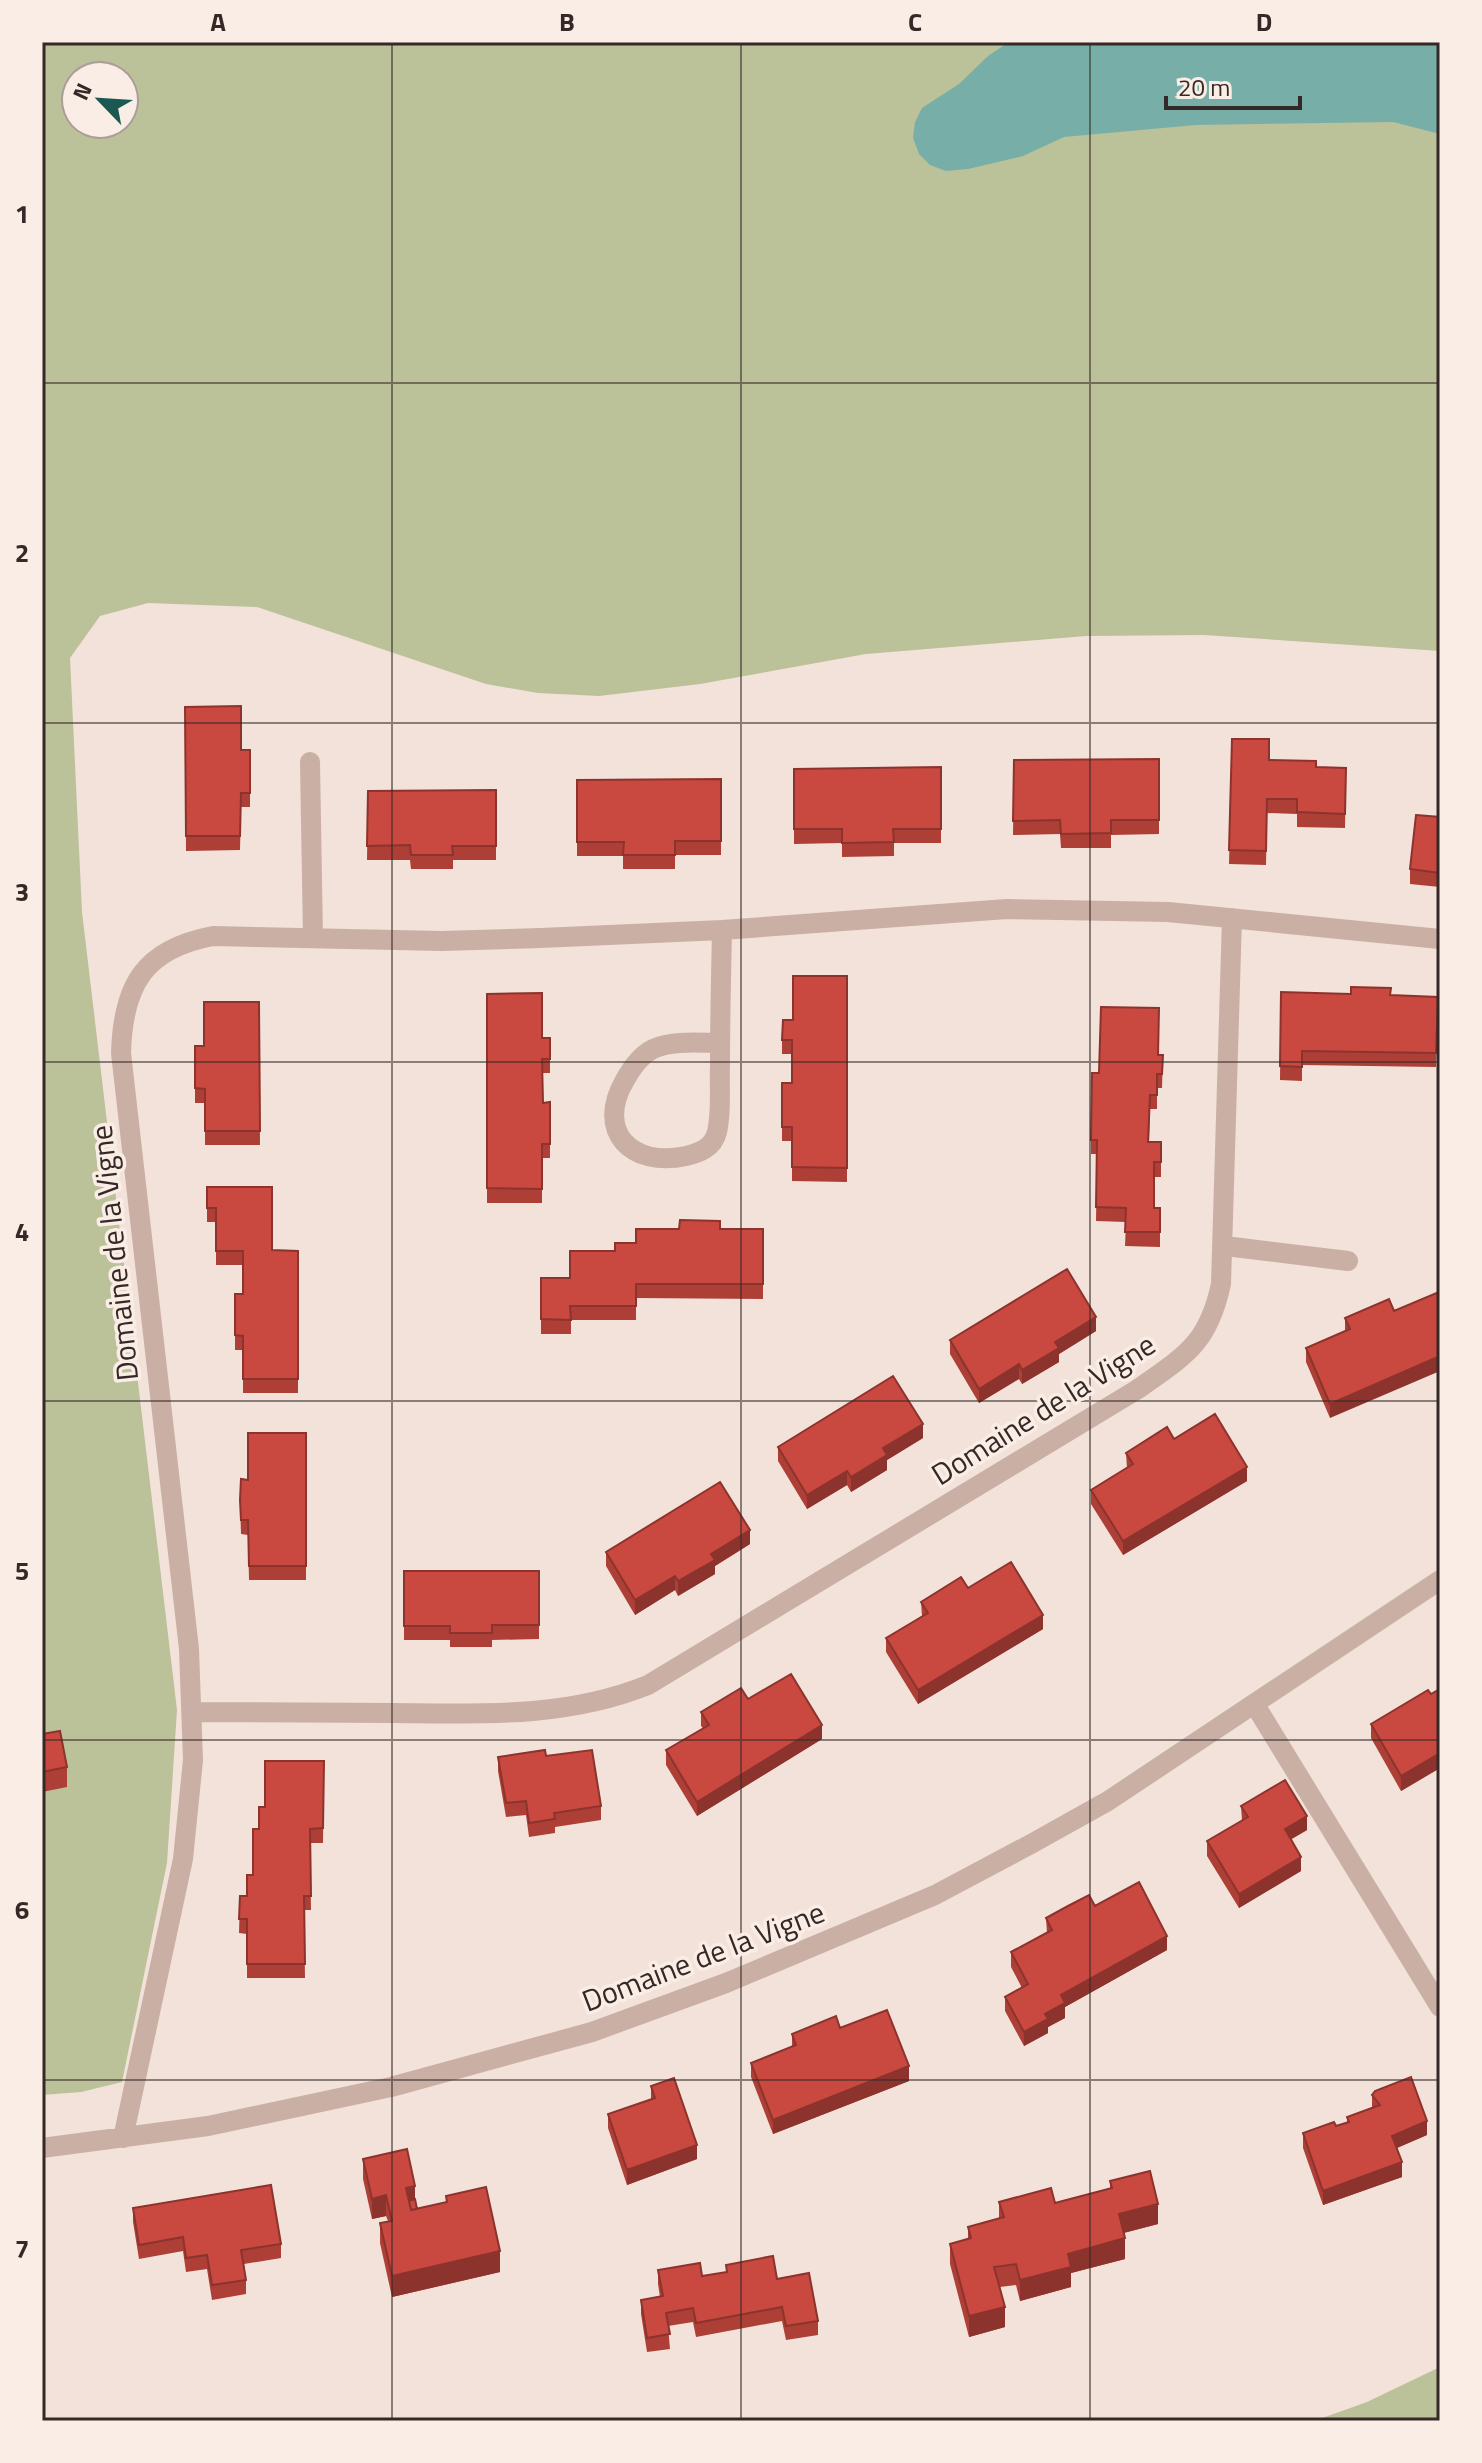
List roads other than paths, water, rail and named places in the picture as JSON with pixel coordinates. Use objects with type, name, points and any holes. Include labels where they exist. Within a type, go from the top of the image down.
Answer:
[{"type":"street","points":[[310,762],[313,938]]},
{"type":"street","name":"Domaine de la Vigne","points":[[123,2138],[183,1859],[190,1814],[193,1712],[187,1634],[121,1053],[122,1018],[140,974],[157,957],[184,942],[213,936],[442,941],[722,930],[1007,909],[1168,912],[1440,939]]},
{"type":"street","name":"Domaine de la Vigne","points":[[193,1712],[543,1711],[605,1702],[648,1685],[1138,1389],[1181,1359],[1198,1342],[1214,1318],[1225,1246],[1232,918]]},
{"type":"street","points":[[720,1043],[676,1044],[653,1049],[633,1066],[615,1097],[613,1126],[623,1143],[634,1152],[671,1160],[703,1153],[717,1135],[720,1043],[722,930]]},
{"type":"street","points":[[1225,1246],[1348,1261]]},
{"type":"street","name":"Domaine de la Vigne","points":[[42,2148],[254,2118],[391,2087],[592,2032],[726,1983],[963,1881],[1108,1801],[1440,1580]]},
{"type":"street","points":[[1255,1705],[1440,2007]]},
{"type":"water","points":[[1009,42],[1440,42],[1440,134],[1393,122],[1196,125],[1064,137],[1023,156],[968,169],[946,171],[930,165],[919,154],[913,138],[915,122],[922,108],[959,84],[988,56]]}]
